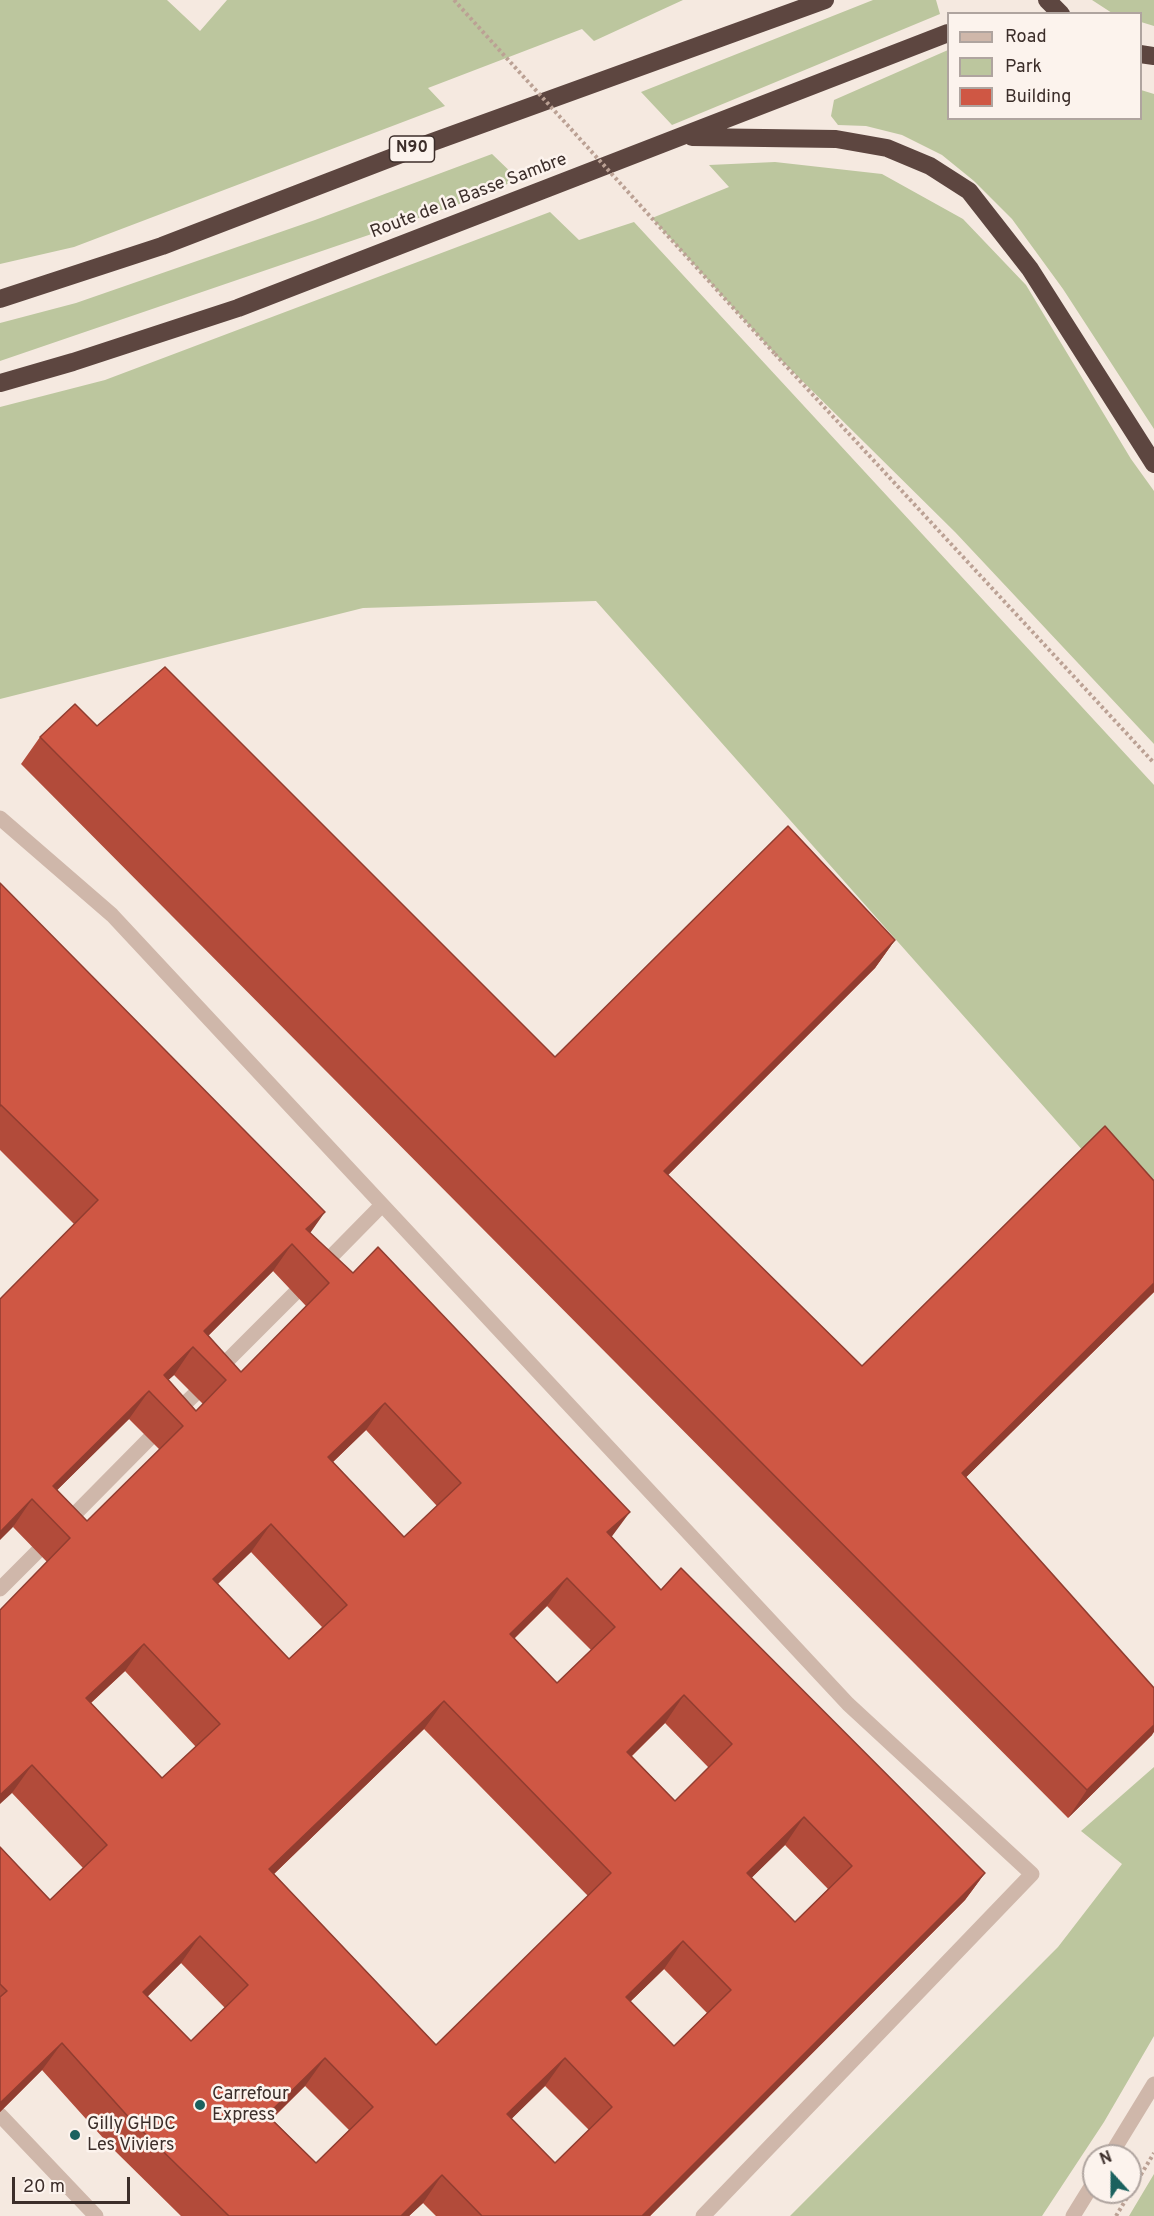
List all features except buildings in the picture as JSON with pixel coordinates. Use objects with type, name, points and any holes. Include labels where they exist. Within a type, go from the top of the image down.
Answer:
[{"type":"highway","points":[[770,20],[791,0]]},
{"type":"highway","name":"N90","points":[[0,298],[162,246],[426,144],[825,0]]},
{"type":"highway","points":[[1047,0],[1059,12]]},
{"type":"highway","name":"Route de la Basse Sambre","points":[[0,383],[73,362],[238,308],[947,33]]},
{"type":"highway","points":[[681,137],[836,139],[876,147],[930,166],[969,192],[1030,269],[1154,464]]},
{"type":"street","points":[[0,818],[112,915],[848,1704],[1032,1874],[703,2216]]},
{"type":"street","points":[[310,1278],[381,1206]]},
{"type":"street","points":[[206,1382],[294,1294]]},
{"type":"street","points":[[164,1424],[194,1395]]},
{"type":"street","points":[[54,1535],[149,1439]]},
{"type":"street","points":[[0,1589],[38,1552]]},
{"type":"street","points":[[1117,2144],[1154,2084]]},
{"type":"street","points":[[0,2115],[96,2216]]},
{"type":"street","points":[[1073,2216],[1082,2201]]},
{"type":"path","points":[[454,0],[944,539],[1154,762]]},
{"type":"path","points":[[1116,2216],[1154,2153]]},
{"type":"green space","points":[[0,0],[167,0],[200,31],[227,0],[683,0],[594,41],[582,29],[428,88],[445,106],[74,247],[0,264]]},
{"type":"green space","points":[[873,0],[936,0],[940,14],[672,125],[641,92]]},
{"type":"green space","points":[[1092,0],[1154,0],[1154,26],[1142,22],[1142,12],[1110,12]]},
{"type":"green space","points":[[947,50],[947,120],[1142,120],[1142,90],[1154,94],[1154,429],[1063,289],[1012,219],[974,181],[942,155],[902,135],[866,126],[838,125],[831,116],[834,100]]},
{"type":"green space","points":[[492,154],[518,179],[477,198],[0,361],[0,323],[76,303],[315,220]]},
{"type":"green space","points":[[775,162],[882,174],[963,219],[1026,285],[1131,459],[1154,491],[1154,744],[955,532],[775,354],[652,218],[729,187],[709,165]]},
{"type":"green space","points":[[550,212],[579,240],[634,222],[1154,785],[1154,1231],[596,601],[363,608],[0,699],[0,407],[105,380]]},
{"type":"green space","points":[[1154,1767],[1154,2036],[1089,2144],[1082,2144],[1082,2155],[1042,2216],[790,2216],[1058,1947],[1122,1864],[1081,1831]]},
{"type":"green space","points":[[1154,2174],[1154,2216],[1129,2216],[1136,2204],[1142,2204],[1142,2194]]},
{"type":"place","name":"Carrefour Express","points":[[200,2105]]},
{"type":"place","name":"Gilly GHDC Les Viviers","points":[[75,2135]]}]
